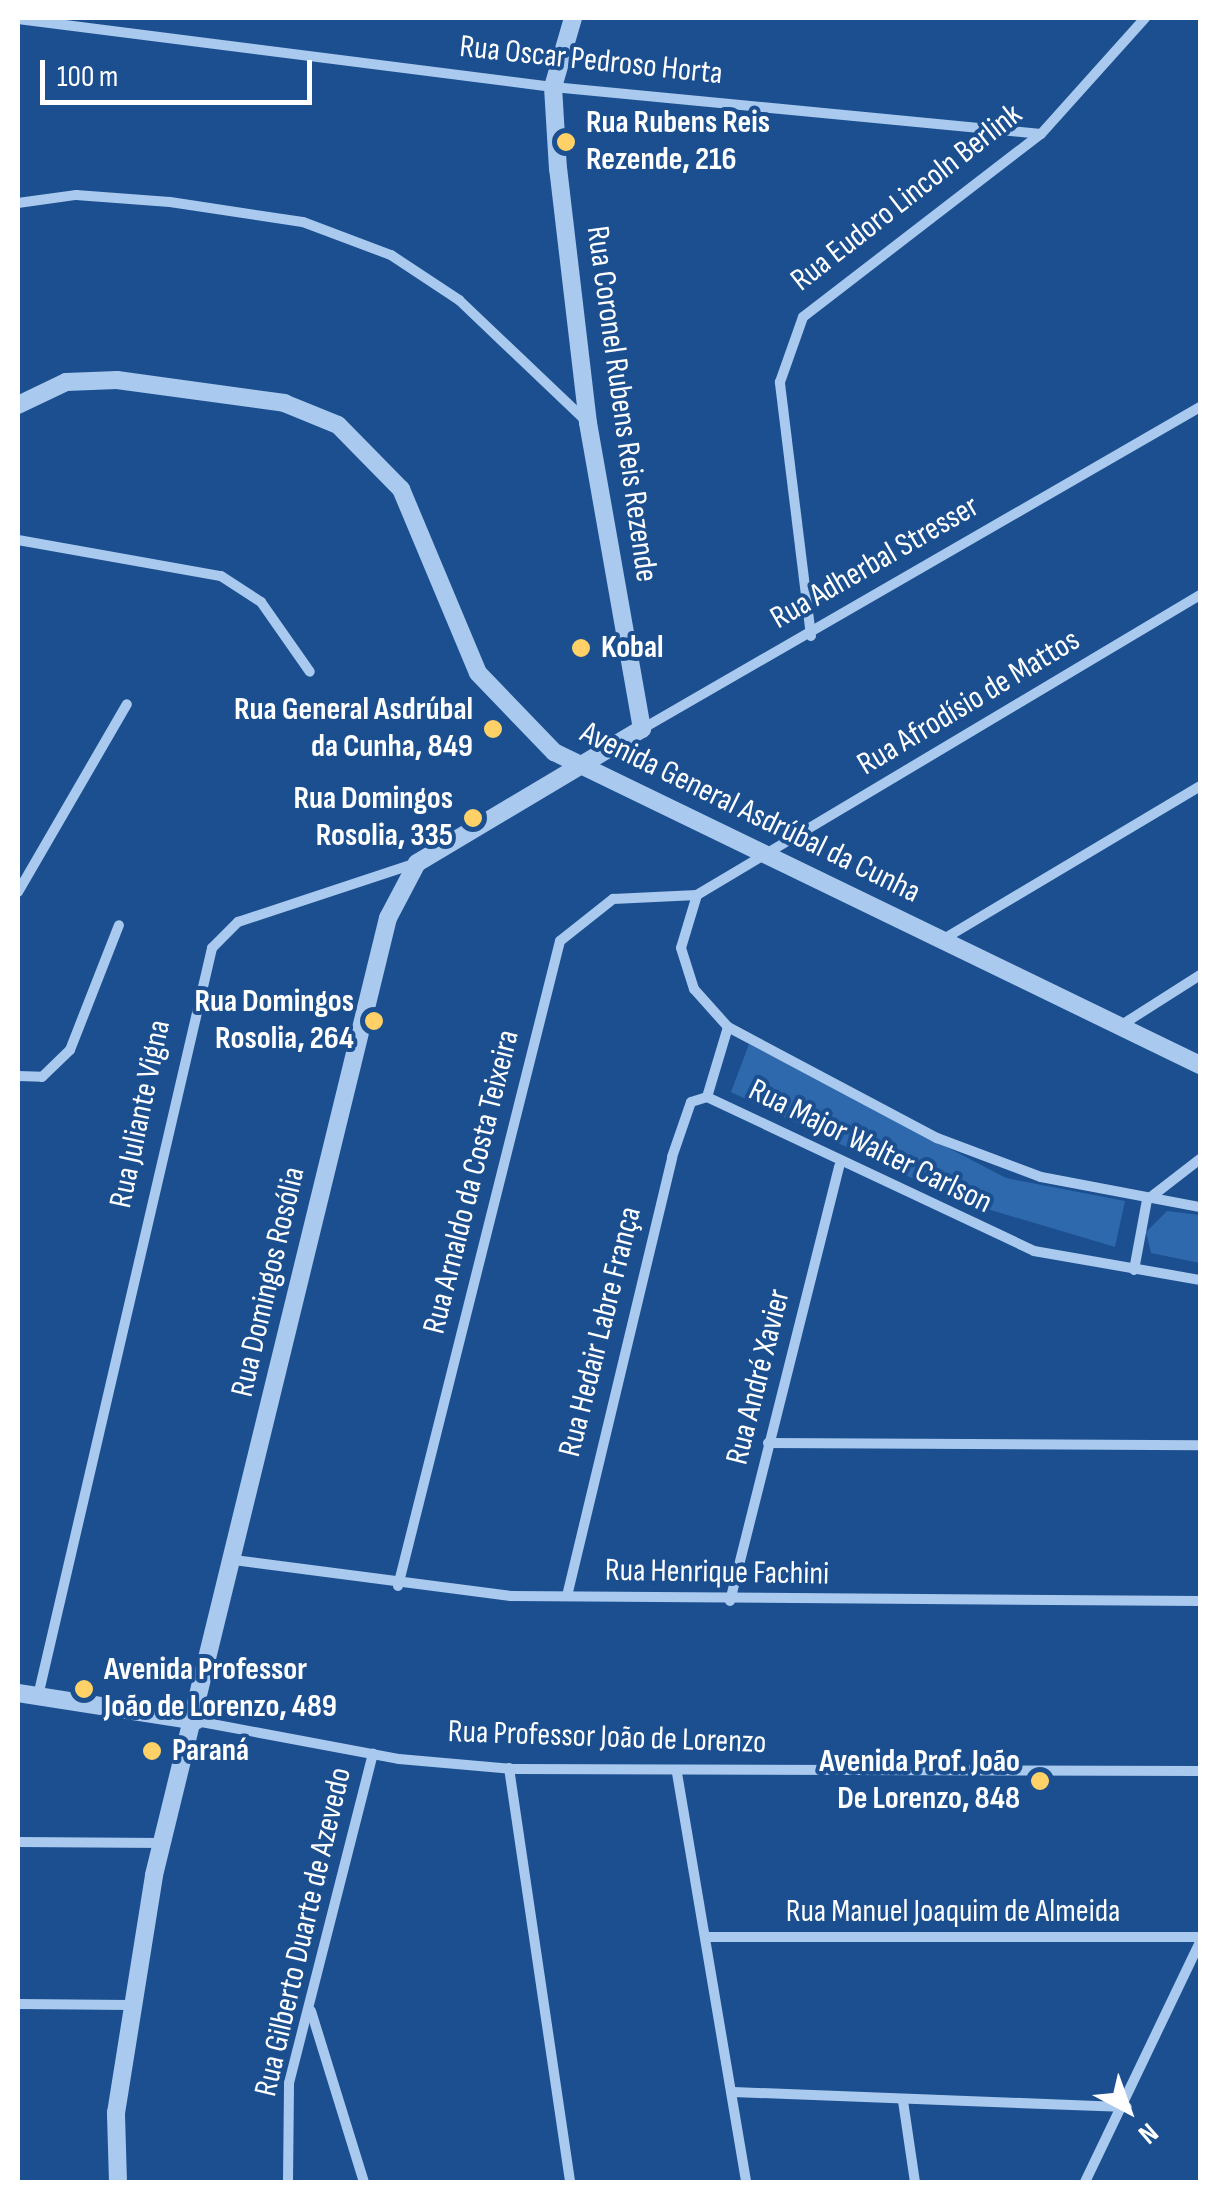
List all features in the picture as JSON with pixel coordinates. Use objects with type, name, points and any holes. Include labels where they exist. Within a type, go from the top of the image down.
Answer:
[{"type":"street","points":[[553,86],[572,18]]},
{"type":"street","name":"Rua Eudoro Lincoln Berlink","points":[[811,636],[783,431],[785,354],[802,317],[831,288],[1041,134],[1145,18]]},
{"type":"street","name":"Rua Oscar Pedroso Horta","points":[[22,19],[553,86],[1041,134]]},
{"type":"street","name":"Rua Coronel Rubens Reis Rezende","points":[[553,86],[588,423],[642,729]]},
{"type":"street","points":[[18,203],[76,195],[170,202],[302,222],[391,255],[459,300],[588,423]]},
{"type":"street","name":"Avenida General Asdrúbal da Cunha","points":[[19,398],[66,382],[117,380],[284,403],[338,425],[408,502],[478,673],[518,721],[577,765],[1200,1065]]},
{"type":"street","name":"Rua Adherbal Stresser","points":[[577,765],[811,636],[1200,407]]},
{"type":"street","points":[[18,540],[221,576],[261,602],[310,672]]},
{"type":"street","name":"Rua Afrodísio de Mattos","points":[[764,854],[1200,596]]},
{"type":"street","points":[[18,892],[127,704]]},
{"type":"street","name":"Rua Juliante Vigna","points":[[38,1696],[212,948],[238,922],[417,863],[577,765]]},
{"type":"street","points":[[942,940],[1200,786]]},
{"type":"street","points":[[697,895],[764,854]]},
{"type":"street","name":"Rua Domingos Rosólia","points":[[118,2182],[130,2006],[163,1842],[196,1722],[380,944],[417,863]]},
{"type":"street","name":"Rua Major Walter Carlson","points":[[697,895],[683,968],[728,1027],[997,1163],[1147,1200],[1200,1208]]},
{"type":"street","name":"Rua Arnaldo da Costa Teixeira","points":[[398,1586],[560,941],[614,898],[697,895]]},
{"type":"street","points":[[18,1076],[42,1077],[70,1050],[119,926]]},
{"type":"street","points":[[1120,1026],[1200,976]]},
{"type":"street","name":"Rua Major Walter Carlson","points":[[728,1027],[708,1097],[839,1166],[1034,1251],[1200,1280]]},
{"type":"street","name":"Rua Hedair Labre França","points":[[567,1596],[672,1157],[691,1102],[708,1097]]},
{"type":"street","points":[[1134,1270],[1147,1200],[1200,1159]]},
{"type":"street","name":"Rua André Xavier","points":[[730,1601],[839,1166]]},
{"type":"street","points":[[768,1443],[1200,1445]]},
{"type":"street","name":"Rua Henrique Fachini","points":[[234,1560],[398,1586],[567,1596],[730,1601],[1200,1601]]},
{"type":"street","name":"Rua Professor João de Lorenzo","points":[[18,1693],[372,1754],[508,1768],[676,1773],[1200,1771]]},
{"type":"street","name":"Rua Gilberto Duarte de Azevedo","points":[[288,2182],[289,2083],[311,2010],[372,1754]]},
{"type":"street","points":[[508,1768],[570,2182]]},
{"type":"street","points":[[676,1773],[746,2182]]},
{"type":"street","points":[[18,1842],[163,1842]]},
{"type":"street","name":"Rua Manuel Joaquim de Almeida","points":[[706,1937],[1200,1940]]},
{"type":"street","points":[[1085,2182],[1126,2107],[1200,1940]]},
{"type":"street","points":[[18,2004],[130,2006]]},
{"type":"street","points":[[311,2010],[364,2182]]},
{"type":"street","points":[[733,2092],[1126,2107]]},
{"type":"street","points":[[904,2101],[916,2182]]},
{"type":"shaded area","points":[[749,1044],[1006,1178],[1125,1201],[1115,1247],[960,1201],[731,1092]]},
{"type":"shaded area","points":[[1167,1211],[1200,1215],[1200,1263],[1151,1253],[1146,1232]]},
{"type":"place","name":"Rua Rubens Reis Rezende, 216","points":[[566,142]]},
{"type":"place","name":"Kobal","points":[[581,648]]},
{"type":"place","name":"Rua General Asdrúbal da Cunha, 849","points":[[493,729]]},
{"type":"place","name":"Rua Domingos Rosolia, 335","points":[[473,818]]},
{"type":"place","name":"Rua Domingos Rosolia, 264","points":[[374,1021]]},
{"type":"place","name":"Avenida Professor João de Lorenzo, 489","points":[[84,1689]]},
{"type":"place","name":"Paraná","points":[[152,1751]]},
{"type":"place","name":"Avenida Prof. João De Lorenzo, 848","points":[[1040,1781]]}]
